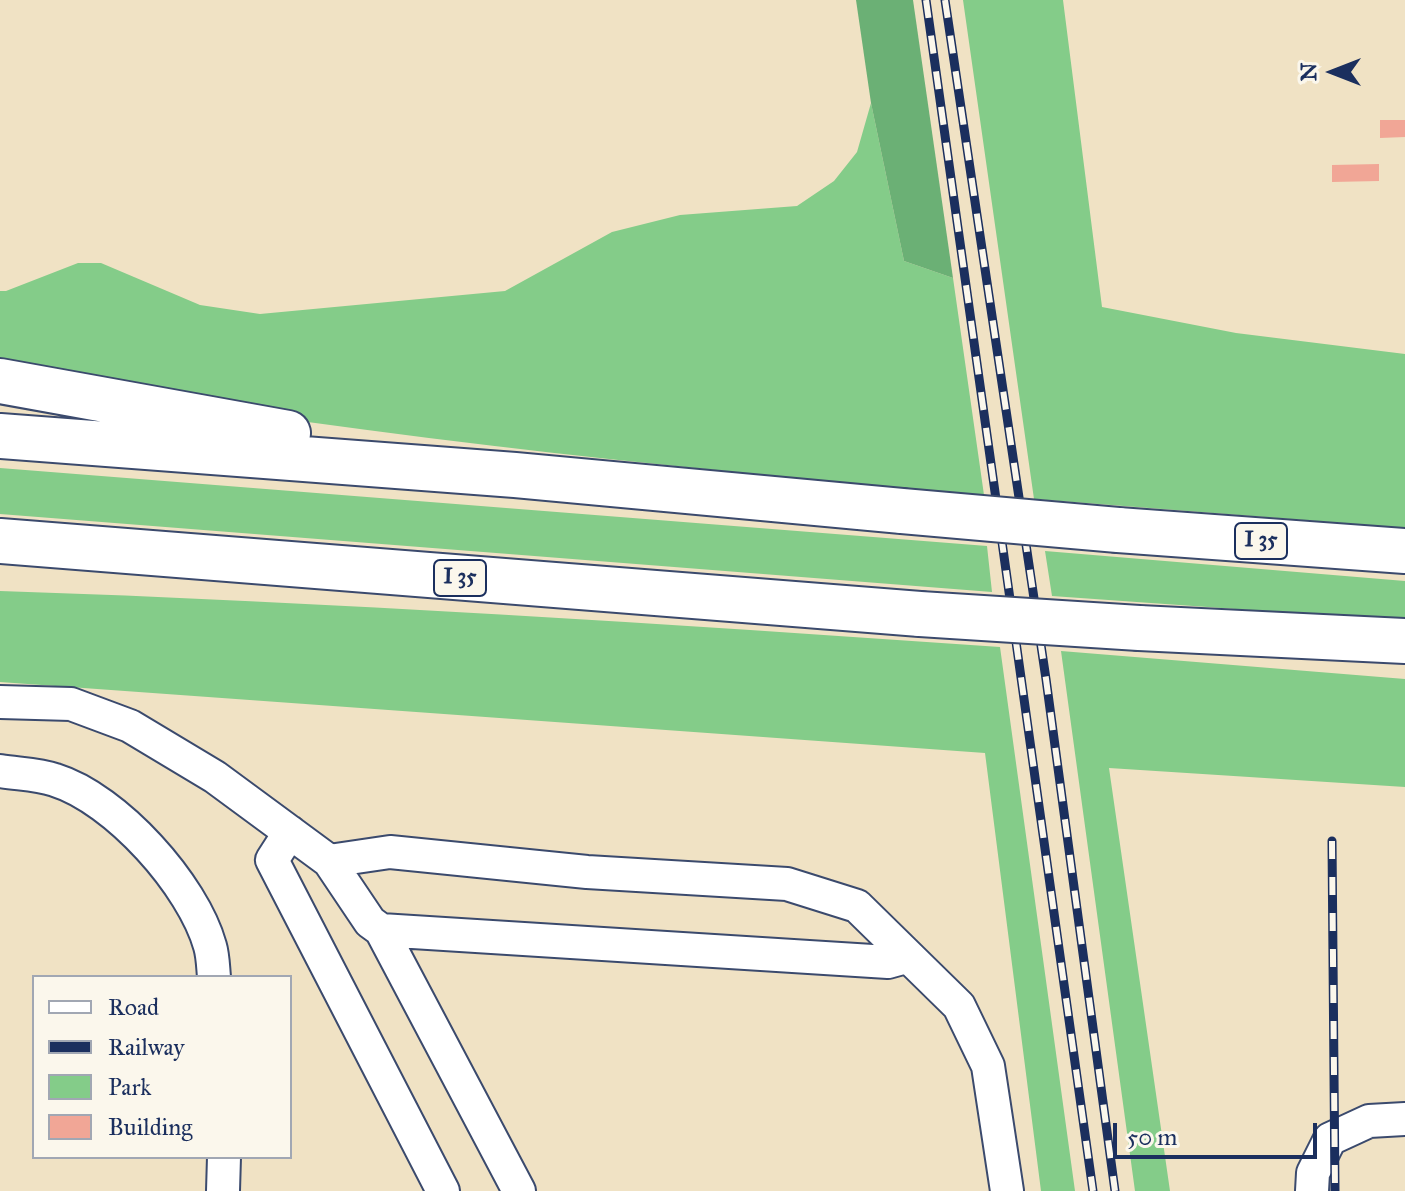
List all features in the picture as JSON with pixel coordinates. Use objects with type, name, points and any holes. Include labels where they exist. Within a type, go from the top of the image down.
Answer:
[{"type":"highway","points":[[0,381],[515,475]]},
{"type":"highway","name":"I 35","points":[[0,436],[515,475],[1118,530],[1405,551]]},
{"type":"highway","name":"I 35","points":[[0,541],[920,614],[1405,641]]},
{"type":"highway","points":[[0,566],[439,576]]},
{"type":"lane","points":[[0,702],[71,704],[130,726],[215,777],[329,861],[370,922],[381,930],[519,1191]]},
{"type":"lane","points":[[0,771],[56,780],[108,808],[158,856],[189,899],[210,946],[214,975]]},
{"type":"lane","points":[[290,832],[272,860],[443,1191]]},
{"type":"lane","points":[[329,861],[390,852],[587,872],[787,884],[857,906],[959,1006],[988,1066],[1007,1191]]},
{"type":"lane","points":[[381,930],[888,962],[906,957]]},
{"type":"lane","points":[[1312,1191],[1313,1173],[1330,1139],[1369,1121],[1405,1119]]},
{"type":"lane","points":[[223,1191],[224,1159]]},
{"type":"green space","points":[[856,0],[913,0],[953,278],[904,261],[871,103]]},
{"type":"green space","points":[[963,0],[1063,0],[1102,307],[1236,333],[1405,354],[1405,528],[1034,499]]},
{"type":"green space","points":[[871,103],[904,261],[953,278],[984,495],[490,446],[245,413],[0,372],[0,291],[78,263],[101,263],[200,305],[260,314],[505,291],[612,232],[680,215],[797,206],[834,181],[857,152]]},
{"type":"green space","points":[[0,468],[987,546],[992,592],[0,514]]},
{"type":"green space","points":[[1045,551],[1405,581],[1405,621],[1052,596]]},
{"type":"green space","points":[[0,591],[375,607],[1000,647],[1075,1191],[1041,1191],[985,753],[0,682]]},
{"type":"green space","points":[[1061,651],[1405,679],[1405,787],[1109,768],[1170,1191],[1135,1191]]},
{"type":"building","points":[[1380,120],[1405,120],[1405,137],[1380,138]]},
{"type":"building","points":[[1379,164],[1379,181],[1332,182],[1332,165]]},
{"type":"railway","points":[[926,0],[1093,1191]]},
{"type":"railway","points":[[945,0],[1046,679],[1115,1191]]},
{"type":"railway","points":[[1332,841],[1335,1191]]}]
